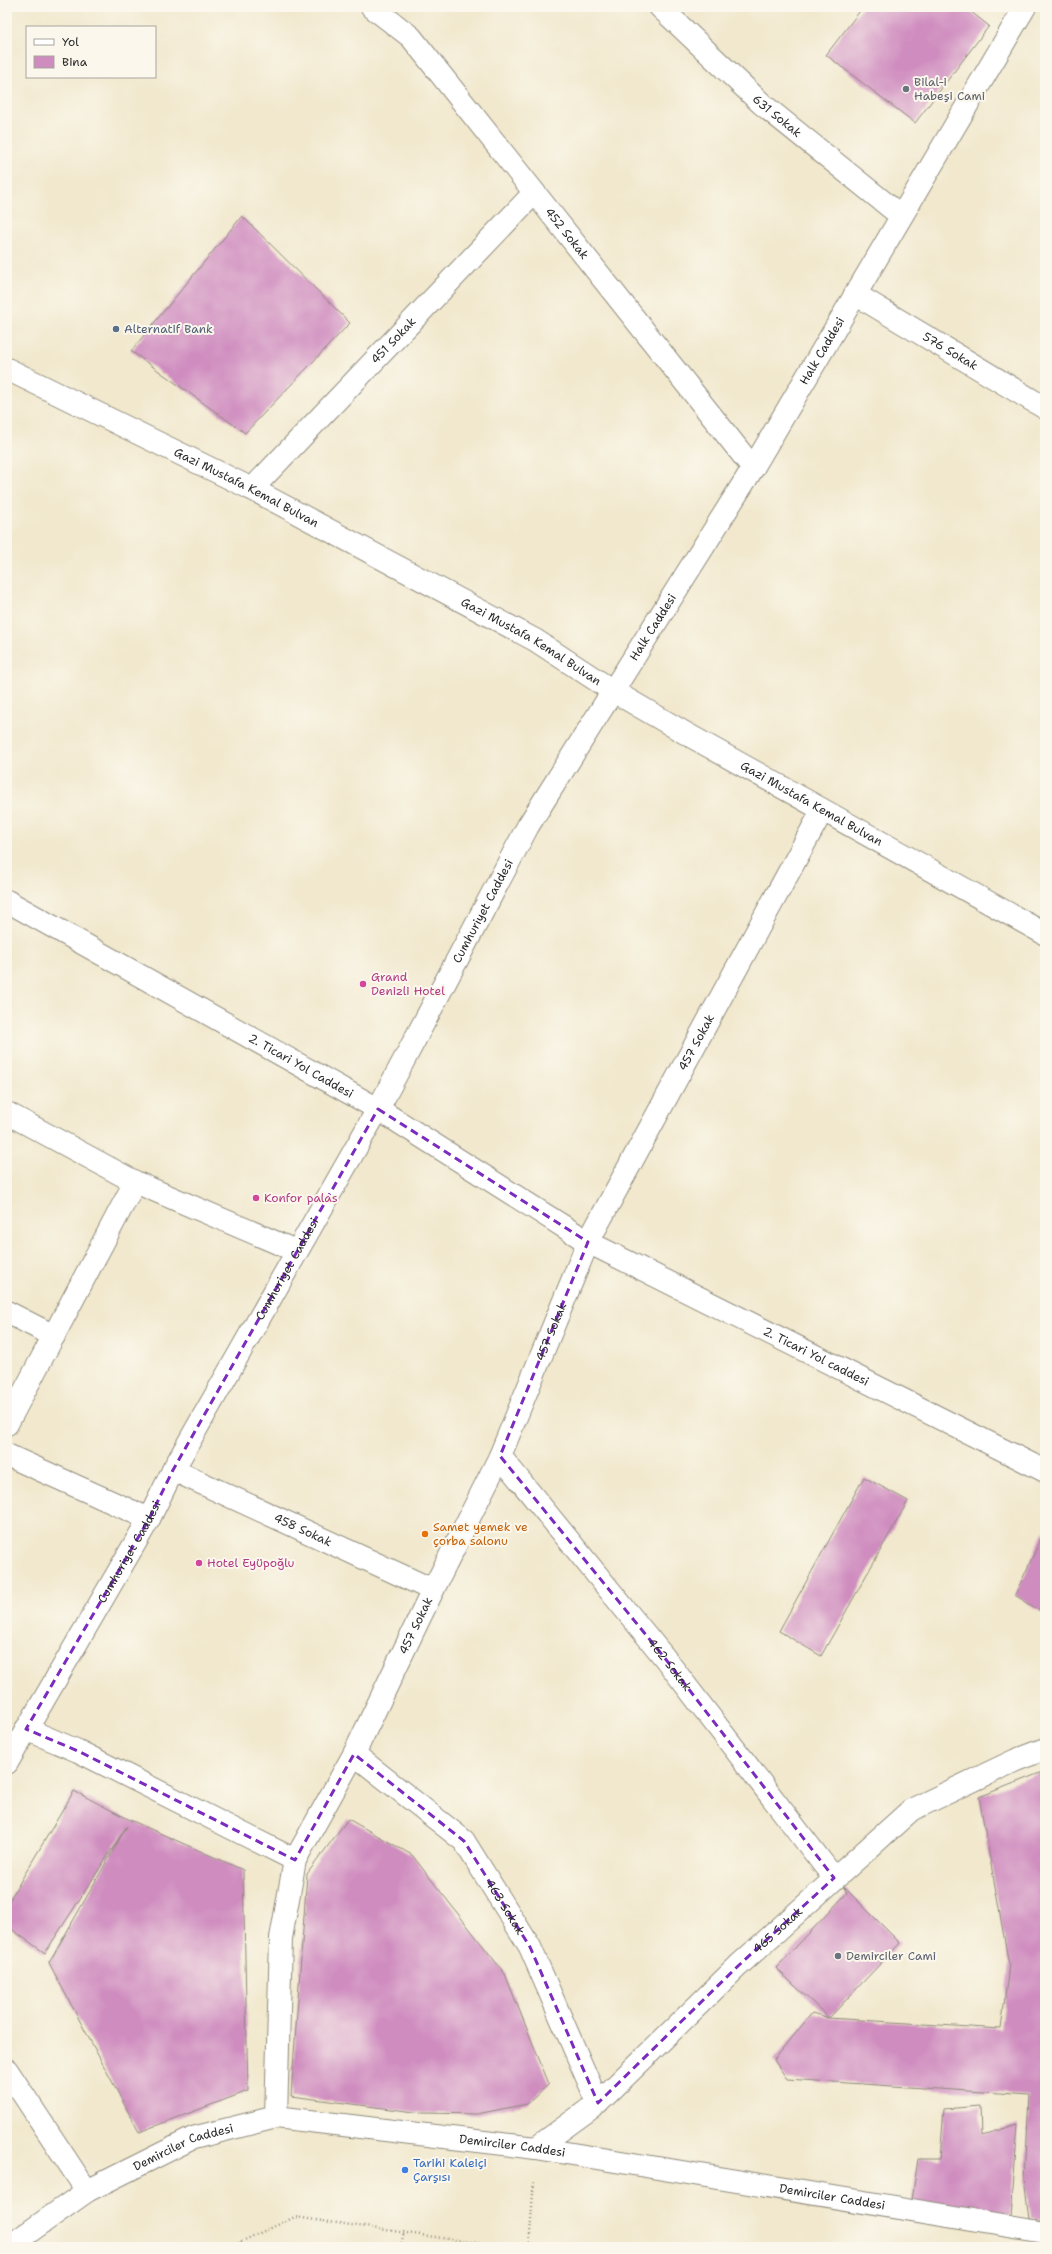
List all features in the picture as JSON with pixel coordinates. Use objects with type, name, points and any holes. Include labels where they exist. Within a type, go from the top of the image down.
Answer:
[{"type":"street","name":"452 Sokak","points":[[372,7],[411,37],[753,468]]},
{"type":"street","name":"631 Sokak","points":[[660,7],[762,104],[902,216]]},
{"type":"street","name":"Halk Caddesi","points":[[613,691],[753,468],[1025,7]]},
{"type":"street","name":"451 Sokak","points":[[252,489],[534,193]]},
{"type":"street","name":"576 Sokak","points":[[855,294],[1045,408]]},
{"type":"street","name":"Gazi Mustafa Kemal Bulvan","points":[[7,369],[252,489],[535,640],[613,691],[822,810],[1045,934]]},
{"type":"street","name":"Cumhuriyet Caddesi","points":[[7,1763],[149,1519],[173,1470],[378,1109],[528,826],[613,691]]},
{"type":"street","name":"457 Sokak","points":[[276,2117],[281,1938],[295,1860],[354,1754],[433,1590],[500,1456],[588,1242],[822,810]]},
{"type":"street","name":"2. Ticari Yol Caddesi","points":[[7,901],[378,1109],[588,1242]]},
{"type":"street","points":[[7,1113],[135,1182],[296,1251]]},
{"type":"street","points":[[7,1424],[135,1182]]},
{"type":"street","name":"2. Ticari Yol caddesi","points":[[588,1242],[1045,1471]]},
{"type":"street","points":[[7,1312],[54,1336]]},
{"type":"street","points":[[7,1455],[149,1519]]},
{"type":"street","name":"462 Sokak","points":[[500,1456],[664,1657],[834,1878]]},
{"type":"street","name":"458 Sokak","points":[[173,1470],[433,1590]]},
{"type":"street","points":[[26,1729],[78,1751],[295,1860]]},
{"type":"street","name":"465 Sokak","points":[[536,2148],[598,2103],[738,1966],[911,1810],[1016,1760],[1045,1750]]},
{"type":"street","name":"463 Sokak","points":[[354,1754],[464,1841],[530,1947],[598,2103]]},
{"type":"street","points":[[7,2070],[87,2191]]},
{"type":"street","name":"Demirciler Caddesi","points":[[8,2247],[87,2191],[193,2138],[276,2117],[536,2148],[1045,2232]]},
{"type":"path","points":[[529,2247],[536,2148]]},
{"type":"path","points":[[236,2247],[240,2242],[295,2217],[404,2231],[506,2247]]},
{"type":"path","points":[[401,2247],[404,2231]]},
{"type":"path","points":[[240,2242],[244,2247]]},
{"type":"highlighted area","points":[[378,1109],[588,1242],[500,1456],[664,1657],[834,1878],[738,1966],[598,2103],[530,1947],[464,1841],[354,1754],[295,1860],[78,1751],[26,1729],[149,1519],[173,1470]]},
{"type":"building","name":"Bilal-i Habeşi Cami","points":[[863,7],[965,7],[989,26],[915,123],[826,55]]},
{"type":"building","points":[[242,216],[350,323],[245,433],[131,351]]},
{"type":"building","points":[[864,1477],[908,1501],[821,1656],[779,1631]]},
{"type":"building","points":[[1045,1530],[1045,1614],[1015,1595]]},
{"type":"building","points":[[1045,1771],[1045,2220],[1030,2218],[1025,2181],[1029,2095],[787,2079],[774,2060],[812,2013],[829,2018],[1001,2029],[1009,1965],[979,1797]]},
{"type":"building","points":[[74,1791],[130,1820],[243,1870],[248,2091],[139,2132],[49,1963],[127,1826],[45,1953],[7,1926],[7,1904]]},
{"type":"building","points":[[348,1819],[412,1855],[505,1974],[549,2084],[527,2104],[477,2114],[422,2113],[291,2096],[307,1874]]},
{"type":"building","name":"Demirciler Cami","points":[[843,1886],[900,1943],[829,2018],[776,1968],[847,1893]]},
{"type":"building","points":[[980,2106],[981,2135],[1018,2124],[1011,2215],[911,2206],[918,2159],[940,2159],[944,2109]]},
{"type":"place","name":"Bilal-i Habeşi Cami","points":[[906,89]]},
{"type":"place","name":"Alternatif Bank","points":[[116,329]]},
{"type":"place","name":"Grand Denizli Hotel","points":[[363,984]]},
{"type":"place","name":"Konfor palas","points":[[256,1198]]},
{"type":"place","name":"Samet yemek ve çorba salonu","points":[[425,1534]]},
{"type":"place","name":"Hotel Eyüpoğlu","points":[[199,1563]]},
{"type":"place","name":"Demirciler Cami","points":[[838,1956]]},
{"type":"place","name":"Tarihi Kaleiçi Çarşısı","points":[[405,2170]]}]
